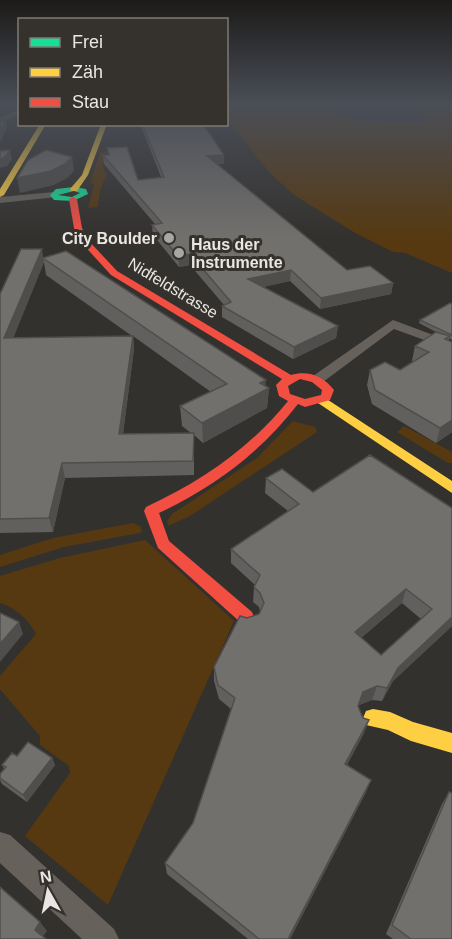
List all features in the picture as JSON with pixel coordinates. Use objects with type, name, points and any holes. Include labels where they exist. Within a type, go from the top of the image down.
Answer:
[{"type":"main road","points":[[0,172],[15,149]]},
{"type":"main road","points":[[0,197],[28,149]]},
{"type":"main road","points":[[54,195],[59,191],[74,194],[85,175],[95,149]]},
{"type":"main road","name":"Nidfeldstrasse","points":[[74,194],[77,227],[82,238],[92,252],[114,273],[289,379]]},
{"type":"main road","points":[[306,376],[318,379],[328,390],[322,400],[309,404],[294,401],[282,392],[282,385],[289,379],[306,376]]},
{"type":"main road","points":[[322,400],[452,488]]},
{"type":"main road","points":[[246,616],[163,544],[150,512],[177,501],[250,452],[277,425],[294,401]]},
{"type":"main road","points":[[373,718],[390,721],[411,731],[452,743]]},
{"type":"street","points":[[0,197],[26,198],[54,195]]},
{"type":"street","points":[[318,379],[393,324],[452,346]]},
{"type":"street","points":[[0,845],[104,939]]},
{"type":"shaded area","points":[[127,149],[103,154],[109,164],[102,164],[107,176],[100,190],[98,207],[88,208],[94,184],[90,183],[100,152]]},
{"type":"shaded area","points":[[250,149],[452,149],[452,273],[405,253],[393,252],[357,234],[294,195],[270,173]]},
{"type":"shaded area","points":[[293,421],[315,427],[317,432],[190,516],[168,526],[167,521],[172,514],[257,458]]},
{"type":"shaded area","points":[[404,426],[452,452],[452,463],[448,463],[397,432]]},
{"type":"shaded area","points":[[133,523],[140,526],[142,531],[140,533],[64,547],[0,567],[0,555],[53,538]]},
{"type":"shaded area","points":[[145,540],[234,621],[108,905],[25,836],[70,773],[69,766],[40,745],[40,736],[0,689],[0,676],[36,634],[21,615],[0,603],[0,576],[60,558]]},
{"type":"building","points":[[107,149],[128,149],[138,180],[164,177],[152,149],[220,149],[224,155],[207,156],[347,270],[370,266],[393,283],[321,298],[291,270],[248,279],[338,326],[294,347],[222,306],[231,302],[190,254],[178,256],[152,225],[162,223],[103,155],[109,155]]},
{"type":"building","points":[[10,150],[5,157],[0,159],[0,151]]},
{"type":"building","points":[[46,150],[72,157],[65,164],[51,171],[17,178],[28,160]]},
{"type":"building","points":[[21,249],[42,249],[4,338],[133,336],[119,434],[194,433],[193,461],[62,463],[49,518],[0,519],[0,294]]},
{"type":"building","points":[[66,251],[266,380],[260,383],[269,388],[202,423],[180,406],[227,384],[43,258]]},
{"type":"building","points":[[452,304],[452,335],[420,320]]},
{"type":"building","points":[[436,332],[450,336],[445,339],[452,342],[452,420],[440,428],[375,390],[370,370],[385,362],[400,370],[429,352],[415,346]]},
{"type":"building","points":[[370,455],[452,508],[452,617],[398,668],[387,688],[377,686],[363,692],[358,706],[363,718],[369,720],[345,764],[371,780],[288,939],[259,939],[165,863],[193,823],[235,698],[218,685],[214,667],[240,616],[247,618],[259,614],[264,603],[260,593],[254,587],[260,575],[231,549],[299,504],[266,478],[282,469],[313,492]],"holes":[[[406,589],[432,609],[381,655],[355,632]]]},
{"type":"building","points":[[0,613],[19,622],[0,644]]},
{"type":"building","points":[[28,742],[52,758],[23,795],[0,778],[0,774],[6,767],[2,765],[12,753],[17,756]]},
{"type":"building","points":[[449,792],[452,793],[452,939],[411,939],[392,925]]},
{"type":"building","points":[[0,887],[40,922],[35,930],[46,939],[0,939]]},
{"type":"traffic: fast","points":[[74,189],[83,191],[84,194],[73,199],[57,198],[54,195],[59,191],[74,189]]},
{"type":"traffic: slow","points":[[0,195],[28,149]]},
{"type":"traffic: slow","points":[[74,189],[85,175],[95,149]]},
{"type":"traffic: slow","points":[[322,400],[452,488]]},
{"type":"traffic: slow","points":[[373,718],[390,721],[411,731],[452,743]]},
{"type":"traffic: jam","points":[[73,199],[78,228],[84,241],[114,273],[289,379]]},
{"type":"traffic: jam","points":[[300,376],[319,381],[328,390],[326,397],[305,403],[285,396],[282,385],[289,379],[300,376]]},
{"type":"traffic: jam","points":[[246,617],[163,544],[151,511],[192,490],[230,465],[264,436],[294,401]]},
{"type":"place","name":"City Boulder","points":[[169,238]]},
{"type":"place","name":"Haus der Instrumente","points":[[179,253]]}]
